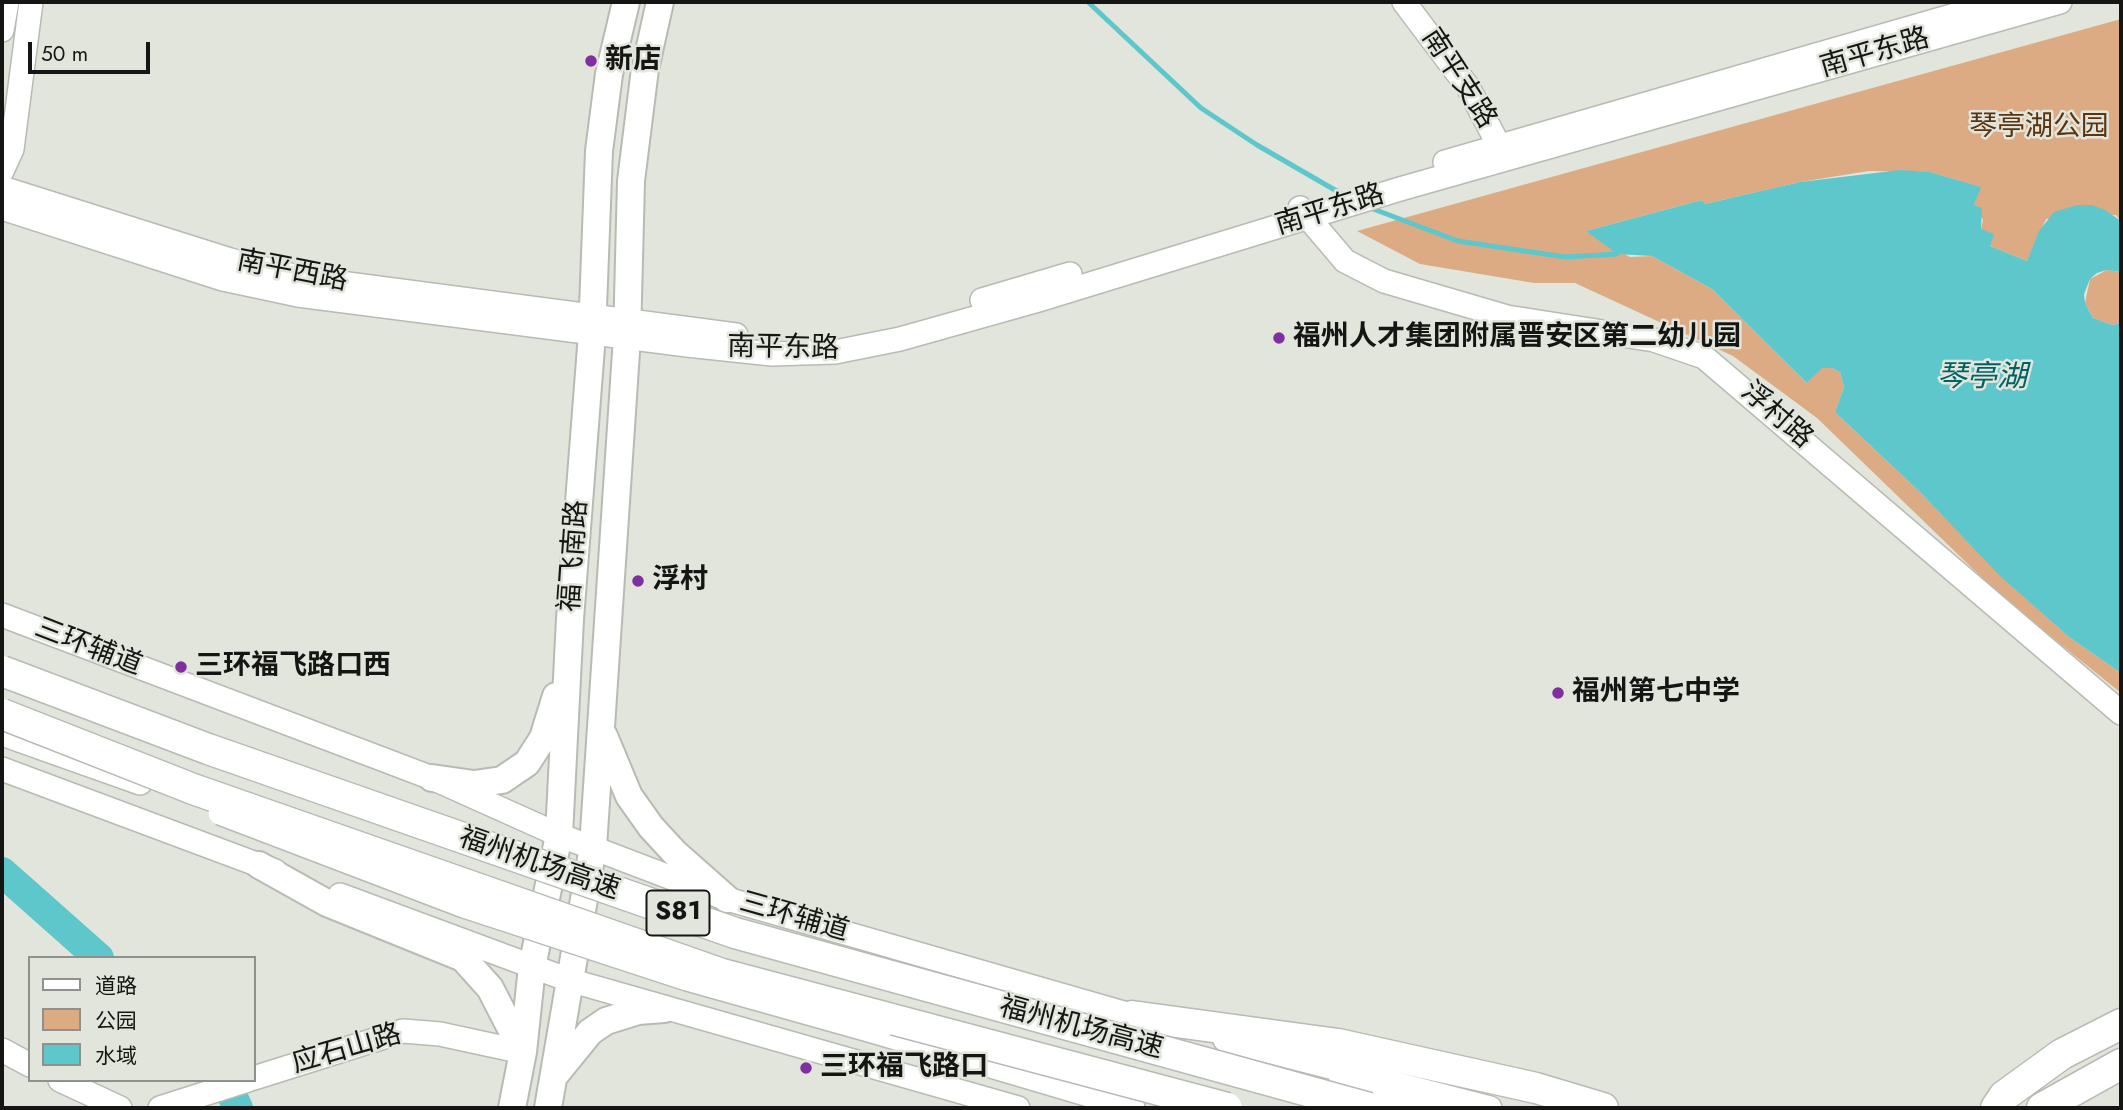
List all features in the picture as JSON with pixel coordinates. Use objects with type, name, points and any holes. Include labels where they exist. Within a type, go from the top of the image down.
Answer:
[{"type":"highway","name":"福州机场高速","points":[[2,671],[208,749],[735,933],[1369,1108]]},
{"type":"highway","name":"福州机场高速","points":[[2,714],[193,789],[722,974],[939,1034],[1227,1108]]},
{"type":"highway","points":[[1132,1016],[1338,1044],[1536,1088],[1603,1108]]},
{"type":"highway","points":[[1995,1104],[2062,1054],[2121,1024]]},
{"type":"highway","points":[[939,1034],[1185,1108]]},
{"type":"highway","points":[[1190,1059],[1428,1108]]},
{"type":"highway","points":[[2042,1108],[2121,1064]]},
{"type":"main road","points":[[2,30],[7,2]]},
{"type":"main road","points":[[2,171],[12,149],[31,2]]},
{"type":"main road","name":"福飞南路","points":[[512,1108],[523,1052],[533,967],[559,835],[601,127],[608,74],[626,2]]},
{"type":"main road","name":"福飞南路","points":[[548,1108],[593,847],[627,328],[636,135],[649,42],[660,2]]},
{"type":"main road","name":"南平支路","points":[[1404,2],[1468,87],[1510,150]]},
{"type":"main road","name":"南平支路","points":[[1423,2],[1480,81],[1510,150]]},
{"type":"main road","name":"南平东路","points":[[591,325],[627,328],[772,354],[852,350],[1035,301],[1312,209],[2000,2]]},
{"type":"main road","name":"南平东路","points":[[1510,150],[2060,2]]},
{"type":"main road","name":"南平西路","points":[[2,188],[269,271],[591,325]]},
{"type":"main road","name":"南平西路","points":[[2,208],[256,287],[591,325]]},
{"type":"main road","name":"浮村路","points":[[1312,209],[1345,261],[1384,281],[1507,317],[1654,340],[1704,357],[2121,713]]},
{"type":"main road","name":"三环辅道","points":[[2,615],[432,778],[559,835],[727,899],[1132,1016],[1490,1108]]},
{"type":"main road","points":[[432,778],[474,783],[502,780],[527,763],[544,737],[556,698],[570,619]]},
{"type":"main road","points":[[601,727],[629,796],[651,827],[675,853],[727,899]]},
{"type":"main road","points":[[2,734],[164,792],[477,911],[687,979],[1133,1108]]},
{"type":"main road","points":[[2,769],[569,980],[1018,1108]]},
{"type":"main road","points":[[259,865],[327,904],[463,958],[490,988],[523,1052]]},
{"type":"main road","points":[[554,1077],[590,1032],[606,1021],[638,1011],[664,1009]]},
{"type":"main road","name":"应石山路","points":[[256,1077],[403,1031],[440,1034],[523,1052]]},
{"type":"main road","points":[[2,1050],[28,1064]]},
{"type":"main road","points":[[64,1082],[120,1108]]},
{"type":"main road","points":[[160,1108],[241,1082]]},
{"type":"green space","name":"琴亭湖公园","points":[[2121,19],[2121,221],[2116,215],[2046,219],[2027,261],[1990,246],[1981,229],[1983,220],[1974,205],[1980,187],[1930,172],[1869,171],[1800,182],[1705,204],[1702,200],[1586,231],[1630,257],[1652,256],[1712,289],[1807,383],[1821,368],[1832,368],[1840,372],[1844,387],[1835,412],[1922,494],[2003,578],[2069,637],[2121,673],[2121,693],[2002,597],[1817,418],[1733,356],[1575,283],[1534,283],[1420,264],[1357,231]]},
{"type":"green space","points":[[2107,270],[2121,272],[2121,323],[2112,325],[2093,318],[2085,303],[2090,279]]},
{"type":"water","name":"琴亭湖","points":[[1900,170],[1930,172],[1981,187],[1974,205],[1982,208],[1981,229],[1994,234],[1990,246],[2027,261],[2039,231],[2054,212],[2077,205],[2092,205],[2121,221],[2121,272],[2107,270],[2097,273],[2090,279],[2084,294],[2085,303],[2093,318],[2112,325],[2121,323],[2121,673],[2069,637],[2000,576],[1922,494],[1835,412],[1844,387],[1840,372],[1832,368],[1822,368],[1807,383],[1712,289],[1652,256],[1617,254],[1586,231],[1702,200],[1705,204],[1800,182]]},
{"type":"waterway","points":[[1088,2],[1201,108],[1257,145],[1347,197]]},
{"type":"waterway","points":[[1368,207],[1458,241],[1565,257],[1617,254]]},
{"type":"waterway","points":[[2,872],[97,956]]},
{"type":"waterway","points":[[226,1082],[238,1108]]},
{"type":"place","name":"新店","points":[[591,61]]},
{"type":"place","name":"福州人才集团附属晋安区第二幼儿园","points":[[1279,338]]},
{"type":"place","name":"浮村","points":[[638,581]]},
{"type":"place","name":"三环福飞路口西","points":[[181,667]]},
{"type":"place","name":"福州第七中学","points":[[1558,693]]},
{"type":"place","name":"三环福飞路口","points":[[806,1068]]}]
